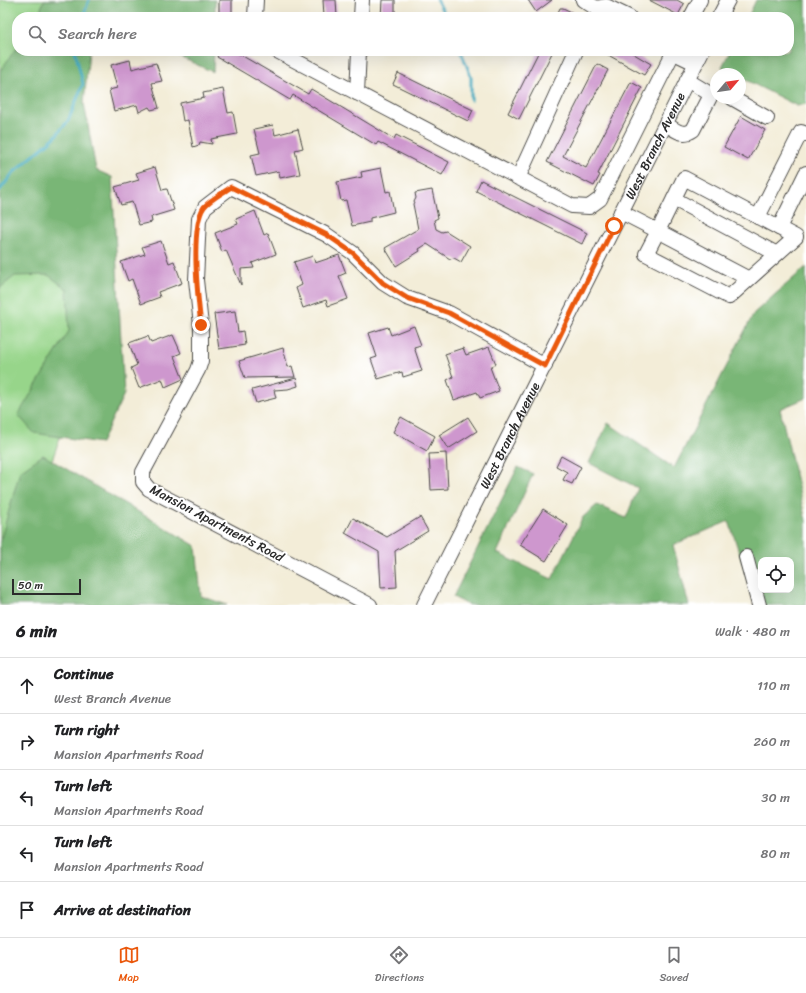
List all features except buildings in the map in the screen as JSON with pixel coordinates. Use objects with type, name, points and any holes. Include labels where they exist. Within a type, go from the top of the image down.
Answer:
[{"type":"street","points":[[255,12],[256,0]]},
{"type":"street","points":[[361,12],[362,0]]},
{"type":"street","points":[[583,0],[597,11],[606,6],[619,12]]},
{"type":"street","points":[[694,12],[700,0]]},
{"type":"street","points":[[722,12],[728,0]]},
{"type":"street","points":[[287,56],[572,206],[589,207],[600,199],[670,56]]},
{"type":"street","points":[[357,93],[359,56]]},
{"type":"street","points":[[518,178],[574,56]]},
{"type":"street","name":"West Branch Avenue","points":[[424,605],[666,124],[698,56]]},
{"type":"street","points":[[687,80],[710,94]]},
{"type":"street","points":[[666,124],[682,134],[688,134],[693,130],[710,102]]},
{"type":"street","points":[[742,104],[767,118]]},
{"type":"street","points":[[758,217],[800,132],[806,134]]},
{"type":"street","points":[[779,228],[806,173]]},
{"type":"street","points":[[684,178],[779,228],[801,232],[729,297],[646,254],[684,178]]},
{"type":"street","name":"Mansion Apartments Road","points":[[370,605],[149,488],[143,482],[143,472],[193,382],[201,361],[201,325],[196,280],[199,219],[205,207],[231,187],[327,235],[353,253],[383,283],[407,298],[449,313],[545,366]]},
{"type":"street","points":[[674,199],[777,254]]},
{"type":"street","points":[[621,212],[749,279]]},
{"type":"street","points":[[746,557],[759,605]]},
{"type":"green space","points":[[0,0],[55,0],[51,12],[12,12],[12,56],[16,56],[0,147]]},
{"type":"green space","points":[[44,0],[215,0],[215,12],[40,12]]},
{"type":"green space","points":[[756,0],[806,0],[806,104],[797,106],[746,80],[746,68],[722,67],[728,56],[794,56],[794,12],[750,12]]},
{"type":"green space","points":[[12,54],[12,56],[89,56],[84,103],[96,170],[112,177],[124,394],[101,443],[34,433],[18,415],[69,331],[67,289],[48,275],[15,276],[0,288],[0,71]]},
{"type":"green space","points":[[178,56],[214,56],[213,72]]},
{"type":"green space","points":[[0,148],[67,242],[87,362],[31,519],[0,599]]},
{"type":"green space","points":[[806,267],[806,398],[780,409],[806,521],[806,605],[756,605],[729,521],[673,545],[689,605],[469,605],[453,597],[518,467],[533,474],[497,553],[552,579],[583,517],[597,505],[626,518],[638,488],[589,463],[608,423],[674,468],[754,313]]},
{"type":"green space","points":[[43,455],[196,546],[201,596],[227,605],[0,605],[0,542],[20,471]]},
{"type":"waterway","points":[[85,12],[89,0]]},
{"type":"waterway","points":[[437,0],[443,12]]},
{"type":"waterway","points":[[0,190],[13,173],[54,138],[68,121],[83,84],[76,56]]},
{"type":"waterway","points":[[463,56],[471,77],[471,100]]},
{"type":"route","points":[[201,325],[196,280],[199,219],[205,207],[231,187],[327,235],[353,253],[383,283],[407,298],[449,313],[545,366],[614,226]]}]
